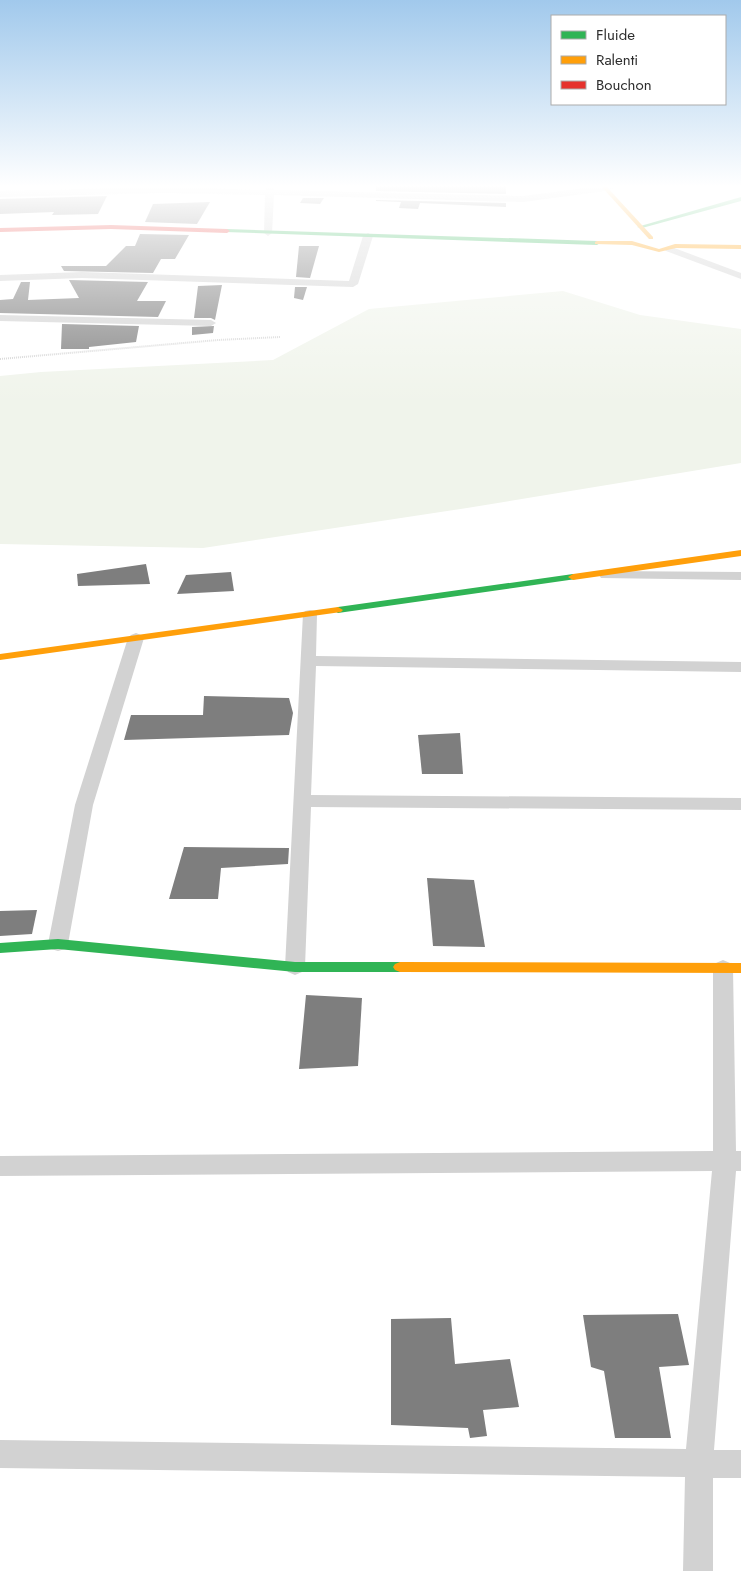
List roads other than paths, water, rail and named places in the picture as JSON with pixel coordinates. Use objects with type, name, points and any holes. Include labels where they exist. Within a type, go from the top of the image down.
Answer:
[{"type":"street","points":[[0,278],[82,275],[353,284],[361,258]]},
{"type":"street","points":[[697,258],[741,276]]},
{"type":"street","points":[[0,318],[211,323]]},
{"type":"street","points":[[0,657],[741,553]]},
{"type":"street","points":[[585,575],[741,576]]},
{"type":"street","points":[[295,967],[310,614]]},
{"type":"street","points":[[58,944],[84,805],[136,638]]},
{"type":"street","points":[[308,661],[741,667]]},
{"type":"street","points":[[302,801],[741,804]]},
{"type":"street","points":[[0,948],[58,944],[295,967],[732,968],[733,1161],[699,1464],[698,1571]]},
{"type":"street","points":[[0,1166],[733,1161]]},
{"type":"street","points":[[0,1454],[741,1464]]}]
